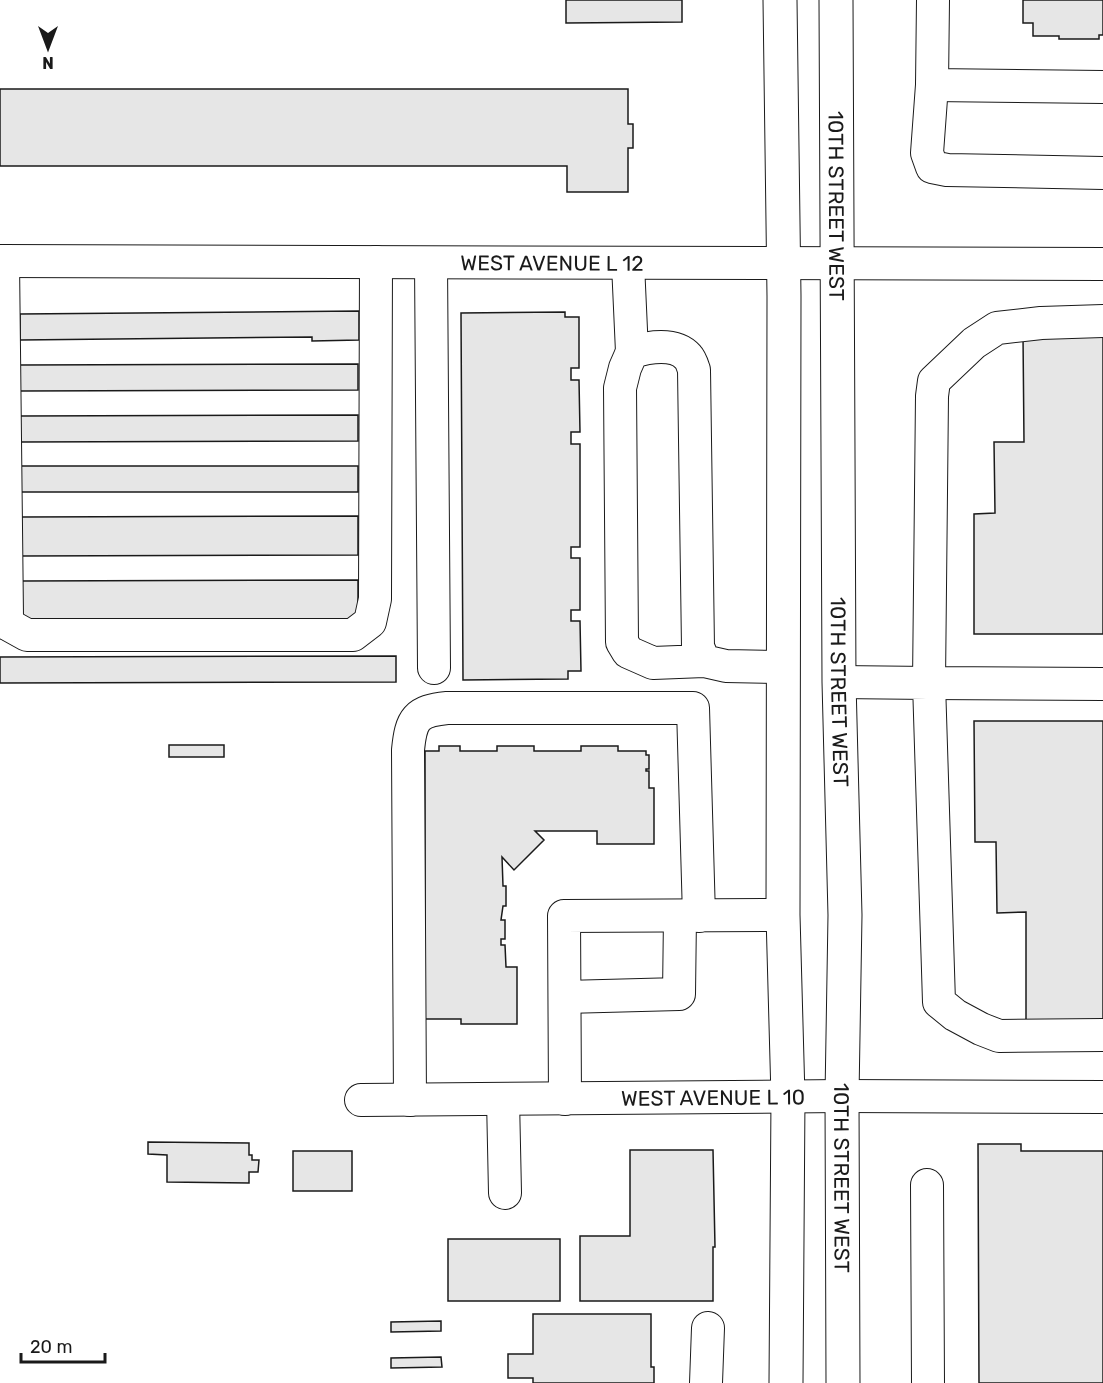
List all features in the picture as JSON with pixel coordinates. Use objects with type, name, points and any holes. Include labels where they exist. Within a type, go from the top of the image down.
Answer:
[{"type":"main road","points":[[780,0],[783,263],[783,915],[788,1097],[786,1383]]},
{"type":"main road","name":"10TH STREET WEST","points":[[836,0],[839,682],[845,915],[842,1096],[843,1383]]},
{"type":"street","points":[[933,0],[932,85],[927,153],[932,167],[947,170],[1103,172]]},
{"type":"street","points":[[932,85],[1103,87]]},
{"type":"street","name":"WEST AVENUE L 12","points":[[2,261],[1103,264]]},
{"type":"street","points":[[2,261],[7,615],[9,625],[27,635],[353,635],[370,622],[375,599],[376,262]]},
{"type":"street","points":[[431,263],[434,668]]},
{"type":"street","points":[[628,264],[632,352],[620,388],[622,642],[628,652],[653,663],[704,661],[726,666],[783,667]]},
{"type":"street","points":[[1103,321],[1041,323],[997,328],[974,342],[934,381],[928,683],[939,1002],[955,1015],[999,1036],[1103,1035]]},
{"type":"street","points":[[632,352],[652,346],[672,348],[688,356],[694,370],[698,647],[704,661]]},
{"type":"street","points":[[839,682],[1103,684]]},
{"type":"street","points":[[410,1100],[408,750],[410,731],[417,717],[429,710],[447,708],[693,708],[689,916],[679,994],[564,997]]},
{"type":"street","points":[[565,1099],[564,916],[783,915]]},
{"type":"street","name":"WEST AVENUE L 10","points":[[361,1100],[842,1096],[1103,1097]]},
{"type":"street","points":[[503,1100],[505,1193]]},
{"type":"street","points":[[927,1185],[928,1383]]},
{"type":"street","points":[[706,1383],[708,1328]]},
{"type":"building","points":[[566,0],[682,0],[682,22],[566,23]]},
{"type":"building","points":[[1023,0],[1103,0],[1103,35],[1099,35],[1099,39],[1059,39],[1059,36],[1033,36],[1033,23],[1023,23]]},
{"type":"building","points":[[0,89],[628,89],[628,124],[633,124],[633,148],[628,148],[628,192],[567,192],[567,166],[0,166]]},
{"type":"building","points":[[359,311],[359,340],[312,341],[312,337],[20,340],[20,314]]},
{"type":"building","points":[[565,312],[565,317],[579,317],[579,368],[571,368],[571,380],[579,380],[580,432],[571,432],[571,444],[580,444],[580,547],[571,547],[571,558],[580,558],[580,610],[571,610],[571,621],[580,621],[581,671],[568,671],[568,679],[463,680],[461,313]]},
{"type":"building","points":[[1023,335],[1103,335],[1103,634],[974,634],[974,514],[995,513],[994,442],[1024,442]]},
{"type":"building","points":[[358,364],[358,390],[20,391],[20,365]]},
{"type":"building","points":[[358,415],[358,441],[20,442],[20,416]]},
{"type":"building","points":[[21,466],[358,466],[358,492],[21,492]]},
{"type":"building","points":[[358,516],[358,555],[21,556],[21,517]]},
{"type":"building","points":[[358,580],[358,619],[21,620],[21,581]]},
{"type":"building","points":[[396,656],[396,682],[0,683],[0,657]]},
{"type":"building","points":[[974,721],[1103,721],[1103,1020],[1026,1020],[1026,912],[997,913],[996,842],[975,842]]},
{"type":"building","points":[[169,745],[224,745],[224,757],[169,757]]},
{"type":"building","points":[[439,746],[460,746],[460,751],[497,751],[497,746],[534,746],[534,751],[581,751],[581,746],[618,746],[618,751],[646,751],[646,755],[649,755],[649,769],[646,771],[649,771],[649,788],[654,788],[654,844],[597,844],[597,831],[535,831],[544,840],[514,870],[502,857],[506,906],[503,906],[501,920],[505,920],[505,939],[501,939],[501,945],[505,945],[506,967],[517,967],[517,1024],[461,1024],[461,1019],[425,1019],[425,751],[439,751]]},
{"type":"building","points":[[148,1142],[249,1143],[249,1155],[252,1155],[252,1160],[259,1160],[258,1172],[249,1172],[249,1183],[167,1182],[167,1155],[148,1154]]},
{"type":"building","points":[[978,1144],[1021,1144],[1021,1151],[1103,1151],[1103,1383],[979,1383]]},
{"type":"building","points":[[630,1150],[713,1150],[715,1247],[713,1247],[713,1301],[580,1301],[580,1236],[630,1236]]},
{"type":"building","points":[[293,1151],[352,1151],[352,1191],[293,1191]]},
{"type":"building","points":[[448,1239],[560,1239],[560,1301],[448,1301]]},
{"type":"building","points":[[533,1314],[651,1314],[651,1367],[654,1367],[654,1383],[533,1383],[533,1378],[508,1378],[508,1354],[533,1354]]},
{"type":"building","points":[[441,1321],[441,1331],[391,1332],[391,1322]]},
{"type":"building","points":[[441,1357],[442,1367],[391,1368],[391,1358]]}]
